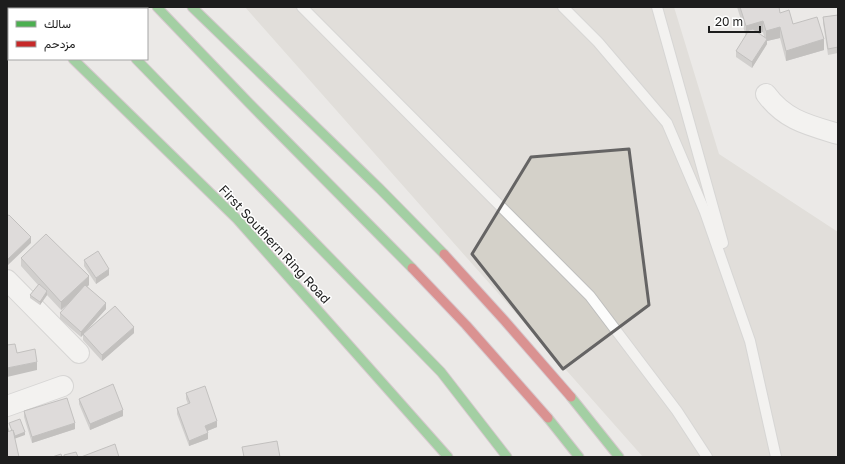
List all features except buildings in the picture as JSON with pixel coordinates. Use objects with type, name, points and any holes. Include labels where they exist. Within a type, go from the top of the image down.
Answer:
[{"type":"highway","points":[[157,7],[261,116],[384,238],[522,387],[579,457]]},
{"type":"highway","points":[[192,7],[433,243],[544,365],[619,457]]},
{"type":"highway","name":"First Southern Ring Road","points":[[74,60],[237,219],[448,457]]},
{"type":"highway","points":[[137,60],[356,282],[441,372],[507,457]]},
{"type":"highway","points":[[522,387],[546,431]]},
{"type":"street","points":[[766,94],[775,106],[800,123],[838,134]]},
{"type":"street","points":[[7,280],[79,353]]},
{"type":"street","points":[[7,406],[63,386]]},
{"type":"lane","points":[[302,7],[590,296],[677,411],[707,457]]},
{"type":"lane","points":[[563,7],[598,42],[667,123],[706,212],[750,341]]},
{"type":"lane","points":[[657,7],[750,341],[776,457]]},
{"type":"highlighted area","points":[[629,149],[649,305],[563,369],[472,254],[531,157]]},
{"type":"shaded area","points":[[245,7],[674,7],[719,154],[838,232],[838,457],[643,457]]},
{"type":"traffic: fast","points":[[157,7],[249,103],[412,268]]},
{"type":"traffic: fast","points":[[192,7],[380,189],[444,254]]},
{"type":"traffic: fast","points":[[74,60],[237,219],[448,457]]},
{"type":"traffic: fast","points":[[137,60],[441,372],[507,457]]},
{"type":"traffic: fast","points":[[571,397],[619,457]]},
{"type":"traffic: fast","points":[[548,418],[579,457]]},
{"type":"traffic: jam","points":[[444,254],[571,397]]},
{"type":"traffic: jam","points":[[412,268],[466,325],[548,418]]}]
